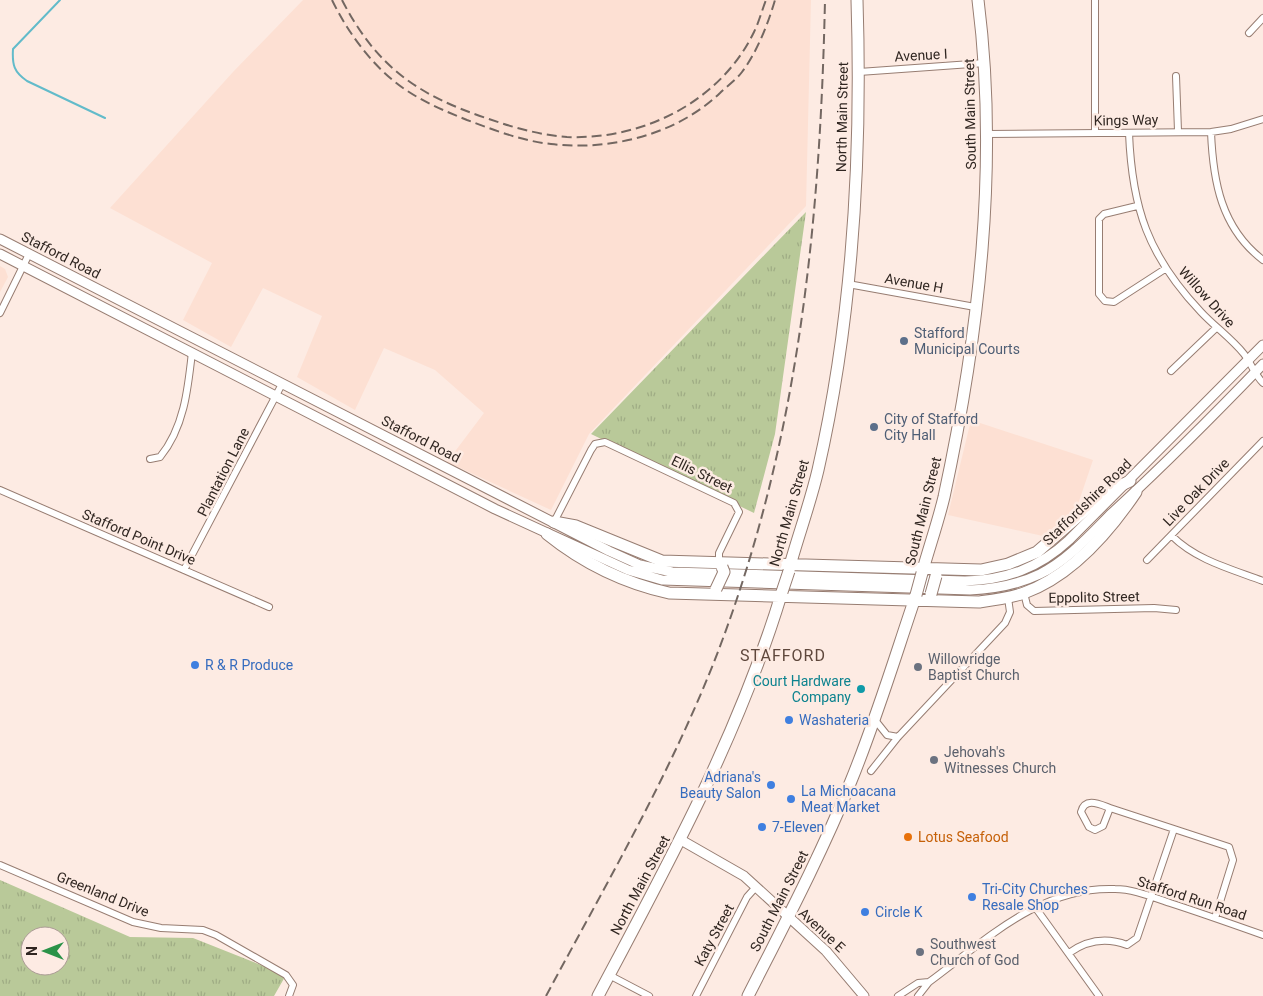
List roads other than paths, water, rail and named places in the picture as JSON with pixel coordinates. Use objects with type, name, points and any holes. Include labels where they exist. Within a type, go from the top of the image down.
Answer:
[{"type":"highway","name":"North Main Street","points":[[598,996],[681,840],[733,729],[790,567],[823,445],[840,348],[848,284],[858,149],[859,72],[857,0]]},
{"type":"highway","name":"South Main Street","points":[[748,996],[828,836],[875,720],[915,598],[944,499],[955,442],[975,307],[986,186],[985,63],[978,0]]},
{"type":"highway","points":[[554,522],[576,526],[662,561],[941,572],[981,570],[998,567],[1024,558],[1050,542],[1109,491],[1130,481]]},
{"type":"highway","points":[[547,534],[590,564],[637,585],[669,593],[714,592],[934,598],[979,602],[1008,598],[1039,587],[1074,563],[1122,513],[1136,492]]},
{"type":"highway","points":[[714,592],[724,572],[721,564]]},
{"type":"highway","points":[[934,598],[941,572]]},
{"type":"main road","name":"Stafford Road","points":[[0,239],[625,558],[657,570],[853,582]]},
{"type":"main road","name":"Stafford Road","points":[[0,254],[547,534],[628,570],[662,580],[853,582]]},
{"type":"main road","name":"Staffordshire Road","points":[[853,582],[979,580],[1021,572],[1036,565],[1059,550],[1130,481],[1263,345]]},
{"type":"main road","name":"Staffordshire Road","points":[[853,582],[989,590],[1022,581],[1057,564],[1136,492],[1263,364]]},
{"type":"main road","name":"Avenue E","points":[[681,840],[734,869],[756,887],[840,966],[864,996]]},
{"type":"street","points":[[1095,0],[1095,133]]},
{"type":"street","points":[[1249,33],[1263,18]]},
{"type":"street","name":"Avenue I","points":[[859,72],[985,63]]},
{"type":"street","points":[[1176,76],[1178,132]]},
{"type":"street","name":"Kings Way","points":[[987,134],[1211,132],[1231,129],[1263,119]]},
{"type":"street","points":[[1211,132],[1215,182],[1226,213],[1235,230],[1263,260]]},
{"type":"street","name":"Willow Drive","points":[[1128,133],[1132,179],[1137,206],[1145,228],[1165,269],[1185,295],[1244,354],[1263,383]]},
{"type":"street","points":[[1137,206],[1104,214],[1100,219],[1098,294],[1105,301],[1114,302],[1165,269]]},
{"type":"street","points":[[0,313],[29,254]]},
{"type":"street","name":"Avenue H","points":[[848,284],[975,307]]},
{"type":"street","points":[[1171,371],[1216,328]]},
{"type":"street","points":[[150,459],[160,457],[176,432],[184,405],[192,352]]},
{"type":"street","name":"Plantation Lane","points":[[184,570],[282,384]]},
{"type":"street","name":"Live Oak Drive","points":[[1147,560],[1263,441]]},
{"type":"street","name":"Ellis Street","points":[[554,522],[590,450],[600,442],[610,443],[734,503],[739,512],[719,553],[721,564]]},
{"type":"street","name":"Stafford Point Drive","points":[[0,490],[269,607]]},
{"type":"street","points":[[1172,536],[1184,548],[1200,557],[1263,581]]},
{"type":"street","name":"Eppolito Street","points":[[1024,593],[1027,605],[1034,611],[1154,608],[1176,610]]},
{"type":"street","points":[[871,771],[898,737],[1005,623],[1010,612],[1008,598]]},
{"type":"street","points":[[875,720],[887,735],[898,737]]},
{"type":"street","points":[[1110,808],[1103,826],[1095,830],[1089,827],[1081,812],[1085,804],[1091,802],[1110,808],[1229,847],[1232,851],[1233,860],[1215,918]]},
{"type":"street","points":[[1069,953],[1082,943],[1100,940],[1114,940],[1127,945],[1132,943],[1136,938],[1174,829]]},
{"type":"street","name":"Greenland Drive","points":[[0,865],[133,922],[161,928],[203,930],[216,935],[286,975],[293,985],[289,996]]},
{"type":"street","name":"Katy Street","points":[[696,996],[748,897],[756,887]]},
{"type":"street","name":"Stafford Run Road","points":[[918,996],[929,982],[1024,912],[1056,896],[1088,890],[1115,888],[1150,896],[1263,935]]},
{"type":"street","points":[[1035,907],[1099,996]]},
{"type":"street","points":[[609,974],[649,996]]},
{"type":"street","name":"Stafford Run Road","points":[[898,996],[918,983],[929,982]]},
{"type":"waterway","points":[[60,0],[13,49],[15,68],[27,81],[105,118]]},
{"type":"railway","points":[[332,0],[346,25],[372,60],[392,80],[411,93],[426,102],[467,120],[508,135],[540,143],[573,146],[619,142],[641,137],[683,120],[703,108],[742,72],[762,38],[775,0]]},
{"type":"railway","points":[[342,0],[369,43],[384,60],[419,88],[461,109],[496,121],[536,132],[567,137],[624,132],[651,124],[676,112],[700,97],[721,78],[739,57],[754,32],[766,0]]},
{"type":"railway","points":[[546,996],[635,831],[677,748],[714,662],[743,581],[766,500],[785,418],[799,336],[810,253],[822,85],[825,0]]},
{"type":"place","name":"Stafford Municipal Courts","points":[[904,341]]},
{"type":"place","name":"City of Stafford City Hall","points":[[874,427]]},
{"type":"place","name":"R & R Produce","points":[[195,665]]},
{"type":"place","name":"Willowridge Baptist Church","points":[[918,667]]},
{"type":"place","name":"Court Hardware Company","points":[[861,689]]},
{"type":"place","name":"Washateria","points":[[789,720]]},
{"type":"place","name":"Jehovah's Witnesses Church","points":[[934,760]]},
{"type":"place","name":"Adriana's Beauty Salon","points":[[771,785]]},
{"type":"place","name":"La Michoacana Meat Market","points":[[791,799]]},
{"type":"place","name":"7-Eleven","points":[[762,827]]},
{"type":"place","name":"Lotus Seafood","points":[[908,837]]},
{"type":"place","name":"Tri-City Churches Resale Shop","points":[[972,897]]},
{"type":"place","name":"Circle K","points":[[865,912]]},
{"type":"place","name":"Southwest Church of God","points":[[920,952]]},
{"type":"district","name":"STAFFORD","points":[[783,655]]}]
